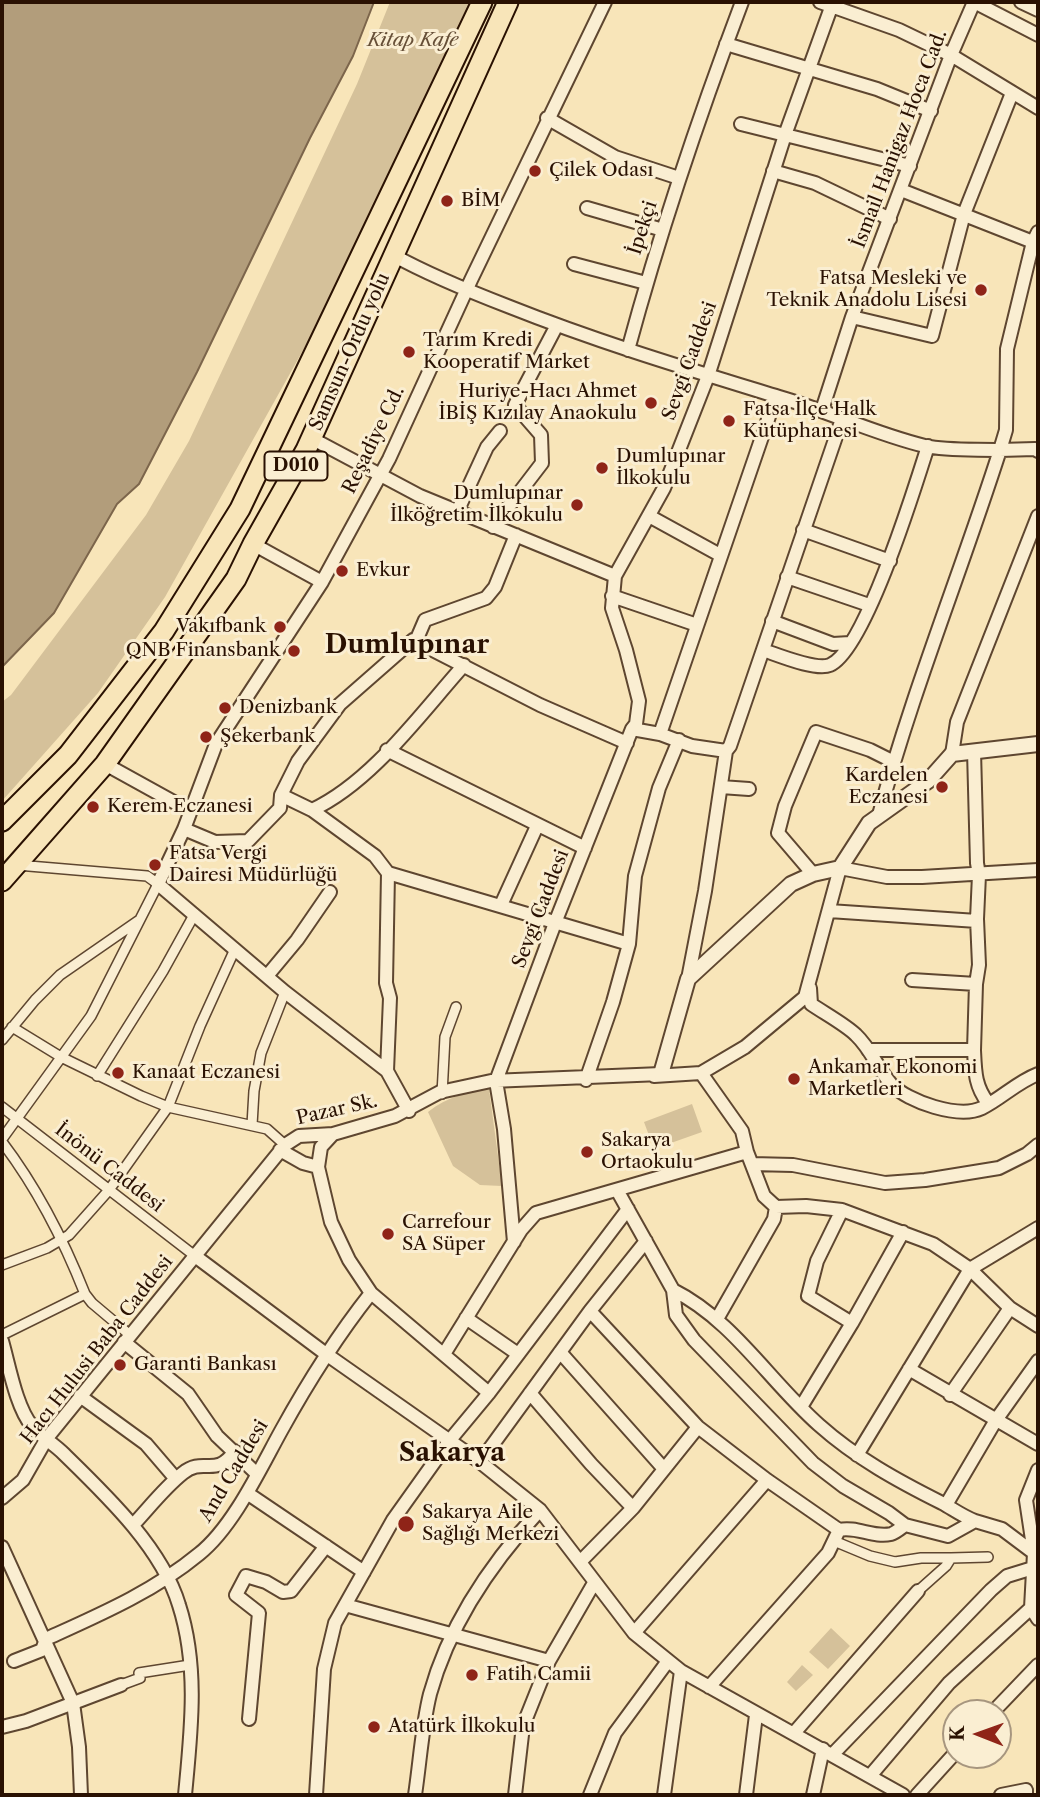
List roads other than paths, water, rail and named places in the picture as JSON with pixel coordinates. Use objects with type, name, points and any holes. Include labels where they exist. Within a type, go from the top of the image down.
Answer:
[{"type":"highway","name":"Samsun-Ordu yolu","points":[[2,821],[68,755],[164,631],[240,509],[482,2]]},
{"type":"highway","name":"Samsun-Ordu yolu","points":[[2,881],[105,764],[236,579],[311,438],[508,2]]},
{"type":"street","name":"Reşadiye Cd.","points":[[158,884],[184,829],[216,744],[322,582],[380,476],[547,118],[606,2]]},
{"type":"street","name":"İpekçi","points":[[628,349],[679,178],[742,2]]},
{"type":"street","points":[[974,2],[1038,35]]},
{"type":"street","name":"İsmail Hanigaz Hoca Cad.","points":[[822,410],[852,317],[951,55],[974,2]]},
{"type":"street","points":[[1021,2],[1038,10]]},
{"type":"street","points":[[828,3],[899,30],[951,55],[1038,108]]},
{"type":"street","name":"Sevgi Caddesi","points":[[496,1082],[555,923],[636,724],[639,701],[612,608],[615,576],[664,488],[708,376],[828,3]]},
{"type":"street","points":[[726,44],[877,89],[931,111]]},
{"type":"street","points":[[852,317],[932,336],[964,214],[1012,93]]},
{"type":"street","points":[[547,118],[615,157],[679,178]]},
{"type":"street","points":[[741,124],[910,166]]},
{"type":"street","points":[[773,171],[816,183],[890,219]]},
{"type":"street","points":[[879,815],[894,762],[969,547],[1006,430],[1007,349],[1036,237],[901,190]]},
{"type":"street","points":[[587,208],[663,230]]},
{"type":"street","points":[[393,255],[467,290],[557,326],[928,446],[1038,451]]},
{"type":"street","points":[[574,264],[646,283]]},
{"type":"street","points":[[493,527],[542,463],[541,435],[515,405],[557,326]]},
{"type":"street","points":[[660,734],[678,675],[776,396]]},
{"type":"street","points":[[661,1074],[688,979],[705,891],[726,751],[730,746],[842,419]]},
{"type":"street","points":[[457,512],[487,447],[500,431]]},
{"type":"street","points":[[311,438],[380,476],[457,512],[615,576]]},
{"type":"street","points":[[763,650],[820,668],[832,665],[845,653],[890,561],[928,446]]},
{"type":"street","points":[[649,516],[720,555]]},
{"type":"street","points":[[1038,516],[957,722],[952,754],[928,781],[869,823],[840,868],[805,997],[745,1047],[701,1073],[742,1131],[764,1196],[776,1207],[806,1206],[842,1210],[933,1244],[970,1269],[1010,1307],[1038,1326]]},
{"type":"street","points":[[803,530],[890,561]]},
{"type":"street","points":[[416,641],[425,620],[486,598],[495,587],[516,535]]},
{"type":"street","points":[[253,544],[322,582]]},
{"type":"street","points":[[787,577],[869,605]]},
{"type":"street","points":[[612,596],[697,625]]},
{"type":"street","points":[[772,621],[833,644],[850,643]]},
{"type":"street","points":[[184,829],[215,842],[248,841],[279,808],[281,795],[298,761],[340,704],[412,640],[464,664],[540,705],[627,743]]},
{"type":"street","points":[[312,810],[334,798],[363,774],[464,664]]},
{"type":"street","points":[[632,729],[660,734],[691,746],[726,751]]},
{"type":"street","points":[[813,874],[778,833],[785,806],[816,732],[870,750],[894,762]]},
{"type":"street","points":[[586,1078],[629,944],[635,876],[659,788],[679,740]]},
{"type":"street","points":[[952,754],[1038,744]]},
{"type":"street","points":[[387,750],[585,848]]},
{"type":"street","points":[[974,751],[976,863],[979,875],[979,965],[974,1051],[976,1082],[988,1103]]},
{"type":"street","points":[[105,764],[190,811]]},
{"type":"street","points":[[721,787],[749,789]]},
{"type":"street","points":[[281,795],[312,810],[375,856],[388,873],[629,944]]},
{"type":"street","points":[[500,905],[537,826]]},
{"type":"street","points":[[15,865],[147,876],[285,992],[387,1071],[409,1110]]},
{"type":"street","points":[[688,979],[791,884],[813,874],[840,868],[887,877],[979,875],[1038,870]]},
{"type":"street","points":[[387,1071],[390,998],[386,983],[388,873]]},
{"type":"street","points":[[158,884],[90,1016],[2,1141],[23,1169],[66,1247],[85,1294],[127,1338],[188,1394],[217,1436],[257,1474]]},
{"type":"street","points":[[267,976],[297,940],[330,892]]},
{"type":"street","points":[[829,911],[977,921]]},
{"type":"street","points":[[97,1076],[163,971],[194,915]]},
{"type":"street","points":[[2,1040],[60,975],[139,920]]},
{"type":"street","points":[[2,1265],[47,1248],[69,1235],[109,1190],[168,1107],[200,1026],[235,949]]},
{"type":"street","points":[[912,980],[976,984]]},
{"type":"street","points":[[810,984],[811,1004],[855,1034],[892,1085],[916,1100],[947,1111],[971,1111],[1038,1074]]},
{"type":"street","points":[[252,1125],[254,1091],[261,1053],[285,992]]},
{"type":"street","points":[[442,1093],[446,1037],[456,1007]]},
{"type":"street","points":[[12,1027],[97,1076],[168,1107],[267,1129],[282,1148],[303,1163],[318,1167]]},
{"type":"street","points":[[868,1050],[974,1051]]},
{"type":"street","name":"Pazar Sk.","points":[[195,1256],[282,1148],[299,1136],[331,1135],[395,1116],[442,1093],[496,1082],[701,1073]]},
{"type":"street","points":[[496,1082],[504,1129],[514,1242]]},
{"type":"street","name":"İnönü Caddesi","points":[[2,1107],[195,1256]]},
{"type":"street","points":[[331,1135],[321,1147],[318,1167],[331,1222],[349,1260],[371,1293],[489,1393]]},
{"type":"street","points":[[444,1354],[514,1242],[536,1213],[617,1190],[750,1158],[885,1183],[999,1168],[1027,1154],[1038,1145]]},
{"type":"street","points":[[617,1190],[673,1290],[676,1315],[694,1340],[813,1463],[843,1486],[905,1525],[948,1536],[971,1523]]},
{"type":"street","points":[[717,1319],[774,1219],[776,1207]]},
{"type":"street","points":[[316,1795],[324,1669],[335,1623],[393,1520],[450,1440],[489,1393],[628,1209]]},
{"type":"street","points":[[842,1210],[817,1261],[807,1296],[852,1323]]},
{"type":"street","points":[[857,1455],[970,1269],[1038,1227]]},
{"type":"street","points":[[801,1407],[903,1231]]},
{"type":"street","points":[[480,1462],[590,1311],[646,1241]]},
{"type":"street","points":[[195,1256],[326,1354],[480,1462],[540,1510],[634,1633],[681,1671],[903,1795]]},
{"type":"street","name":"Hacı Hulusi Baba Caddesi","points":[[2,1498],[23,1480],[47,1438],[195,1256]]},
{"type":"street","points":[[673,1290],[717,1319],[818,1425],[857,1455],[914,1490],[946,1505],[971,1523],[1002,1529],[1034,1553]]},
{"type":"street","name":"And Caddesi","points":[[14,1661],[42,1650],[46,1639],[127,1602],[200,1554],[216,1538],[247,1493],[326,1354],[371,1293]]},
{"type":"street","points":[[2,1335],[85,1294]]},
{"type":"street","points":[[950,1395],[1010,1307]]},
{"type":"street","points":[[590,1311],[698,1427],[837,1536],[870,1556],[895,1562],[921,1558],[988,1557]]},
{"type":"street","points":[[466,1318],[518,1354]]},
{"type":"street","points":[[2,1341],[20,1403],[32,1426],[133,1525],[167,1577],[180,1605],[190,1665],[193,1708],[185,1795]]},
{"type":"street","points":[[560,1352],[664,1469]]},
{"type":"street","points":[[946,1505],[996,1420],[1038,1361]]},
{"type":"street","points":[[909,1369],[1038,1444]]},
{"type":"street","points":[[530,1394],[633,1508]]},
{"type":"street","points":[[80,1396],[146,1444],[176,1479]]},
{"type":"street","points":[[580,1562],[633,1508],[698,1427]]},
{"type":"street","points":[[133,1525],[185,1471],[200,1465],[214,1467],[227,1463],[235,1451]]},
{"type":"street","points":[[870,1776],[949,1683],[1034,1614],[1034,1553],[1026,1500],[1038,1471]]},
{"type":"street","points":[[634,1633],[767,1480]]},
{"type":"street","points":[[247,1493],[364,1572]]},
{"type":"street","points":[[415,1795],[430,1694],[453,1634],[494,1566],[540,1510]]},
{"type":"street","points":[[709,1687],[828,1553],[837,1536],[854,1528],[876,1534],[892,1534],[905,1525]]},
{"type":"street","points":[[249,1719],[260,1613],[236,1595],[246,1576],[266,1582],[283,1592],[291,1591],[326,1546]]},
{"type":"street","points":[[2,1547],[73,1703],[79,1747],[81,1795]]},
{"type":"street","points":[[794,1733],[918,1591],[946,1566],[951,1558]]},
{"type":"street","points":[[813,1795],[828,1751],[991,1590],[1007,1576],[1033,1568]]},
{"type":"street","points":[[515,1795],[523,1726],[548,1661],[594,1583]]},
{"type":"street","points":[[345,1605],[548,1661]]},
{"type":"street","points":[[590,1795],[615,1733],[668,1661]]},
{"type":"street","points":[[2,1727],[26,1721],[137,1680],[140,1678],[139,1673],[190,1665]]},
{"type":"street","points":[[1005,1699],[1038,1665]]},
{"type":"street","points":[[664,1795],[681,1671]]},
{"type":"street","points":[[746,1795],[756,1715]]},
{"type":"street","points":[[917,1795],[942,1767]]},
{"type":"street","points":[[1001,1795],[1026,1792],[1038,1783]]},
{"type":"place","name":"Çilek Odası","points":[[535,171]]},
{"type":"place","name":"BİM","points":[[447,201]]},
{"type":"place","name":"Fatsa Mesleki ve Teknik Anadolu Lisesi","points":[[981,290]]},
{"type":"place","name":"Tarım Kredi Kooperatif Market","points":[[409,352]]},
{"type":"place","name":"Huriye-Hacı Ahmet İBİŞ Kızılay Anaokulu","points":[[651,403]]},
{"type":"place","name":"Fatsa İlçe Halk Kütüphanesi","points":[[729,421]]},
{"type":"place","name":"Dumlupınar İlkokulu","points":[[602,468]]},
{"type":"place","name":"Dumlupınar İlköğretim İlkokulu","points":[[577,505]]},
{"type":"place","name":"Evkur","points":[[342,571]]},
{"type":"place","name":"Vakıfbank","points":[[280,627]]},
{"type":"place","name":"QNB Finansbank","points":[[294,651]]},
{"type":"place","name":"Denizbank","points":[[225,708]]},
{"type":"place","name":"Şekerbank","points":[[206,737]]},
{"type":"place","name":"Kardelen Eczanesi","points":[[942,787]]},
{"type":"place","name":"Kerem Eczanesi","points":[[93,807]]},
{"type":"place","name":"Fatsa Vergi Dairesi Müdürlüğü","points":[[155,865]]},
{"type":"place","name":"Kanaat Eczanesi","points":[[118,1073]]},
{"type":"place","name":"Ankamar Ekonomi Marketleri","points":[[794,1079]]},
{"type":"place","name":"Sakarya Ortaokulu","points":[[587,1152]]},
{"type":"place","name":"Carrefour SA Süper","points":[[388,1234]]},
{"type":"place","name":"Garanti Bankası","points":[[120,1365]]},
{"type":"place","name":"Sakarya Aile Sağlığı Merkezi","points":[[406,1524]]},
{"type":"place","name":"Fatih Camii","points":[[472,1675]]},
{"type":"place","name":"Atatürk İlkokulu","points":[[374,1727]]},
{"type":"district","name":"Dumlupınar","points":[[407,645]]},
{"type":"district","name":"Sakarya","points":[[452,1453]]},
{"type":"park label","name":"Kitap Kafe","points":[[413,41]]}]
